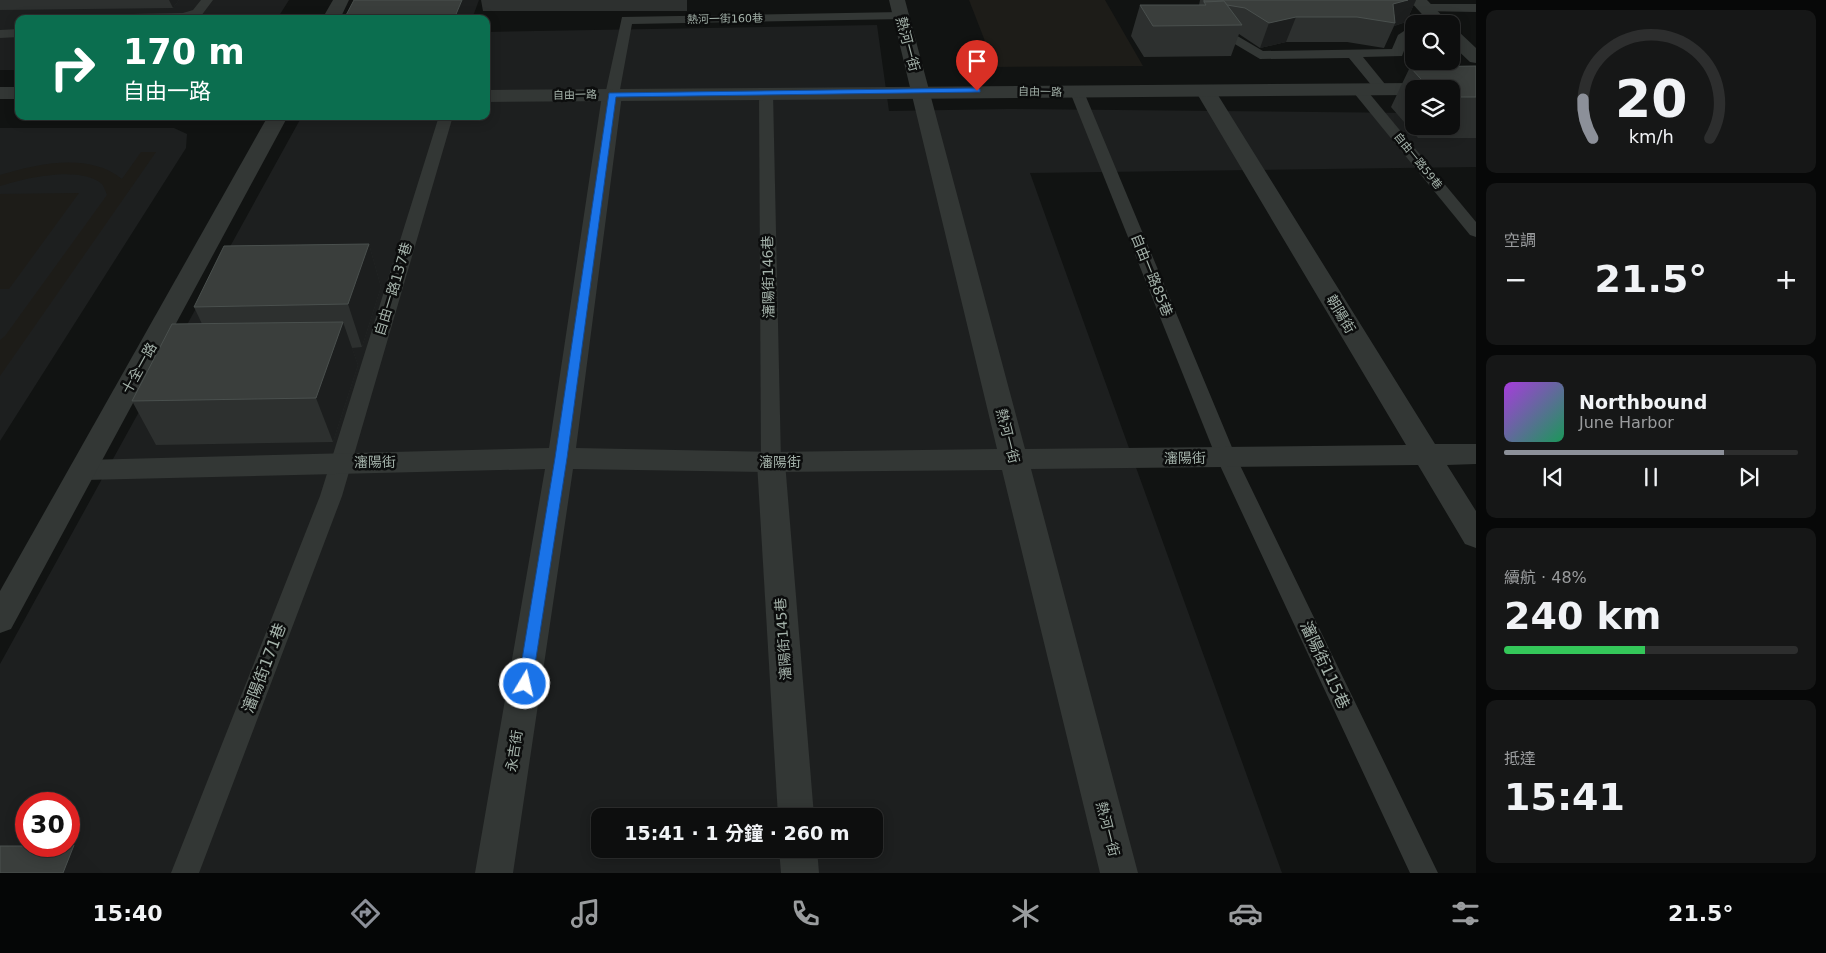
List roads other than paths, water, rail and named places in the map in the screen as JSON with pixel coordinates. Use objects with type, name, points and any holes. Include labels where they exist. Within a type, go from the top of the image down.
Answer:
[{"type":"street","points":[[333,15],[341,0]]},
{"type":"street","points":[[1421,4],[1432,15]]},
{"type":"street","name":"熱河一街","points":[[899,8],[1119,873]]},
{"type":"street","points":[[1460,43],[1476,58]]},
{"type":"street","name":"自由一路","points":[[490,96],[920,91],[1206,92],[1405,89]]},
{"type":"street","name":"朝陽街","points":[[1206,92],[1476,536]]},
{"type":"street","points":[[0,93],[15,93]]},
{"type":"street","name":"永吉街","points":[[494,873],[561,458],[612,95]]},
{"type":"street","name":"十全一路","points":[[0,620],[276,120]]},
{"type":"street","name":"瀋陽街","points":[[84,470],[340,462],[561,458],[771,462],[1476,454]]},
{"type":"street","name":"瀋陽街145巷","points":[[771,462],[795,808]]},
{"type":"street","points":[[799,858],[800,873]]},
{"type":"lane","points":[[190,15],[197,13],[207,0]]},
{"type":"lane","points":[[1421,4],[1476,8]]},
{"type":"lane","name":"熱河一街160巷","points":[[612,95],[626,20],[899,8]]},
{"type":"lane","points":[[0,21],[15,21]]},
{"type":"lane","points":[[0,34],[15,33]]},
{"type":"lane","points":[[1229,37],[1260,55],[1397,53],[1404,35]]},
{"type":"lane","points":[[1352,53],[1382,89]]},
{"type":"lane","name":"自由一路59巷","points":[[1359,90],[1476,232]]},
{"type":"lane","name":"自由一路85巷","points":[[1077,92],[1226,457]]},
{"type":"lane","name":"瀋陽街146巷","points":[[766,93],[771,462]]},
{"type":"lane","name":"自由一路137巷","points":[[340,462],[445,120]]},
{"type":"lane","name":"瀋陽街115巷","points":[[1226,457],[1424,873]]},
{"type":"lane","name":"瀋陽街171巷","points":[[185,873],[331,496],[340,462]]}]
